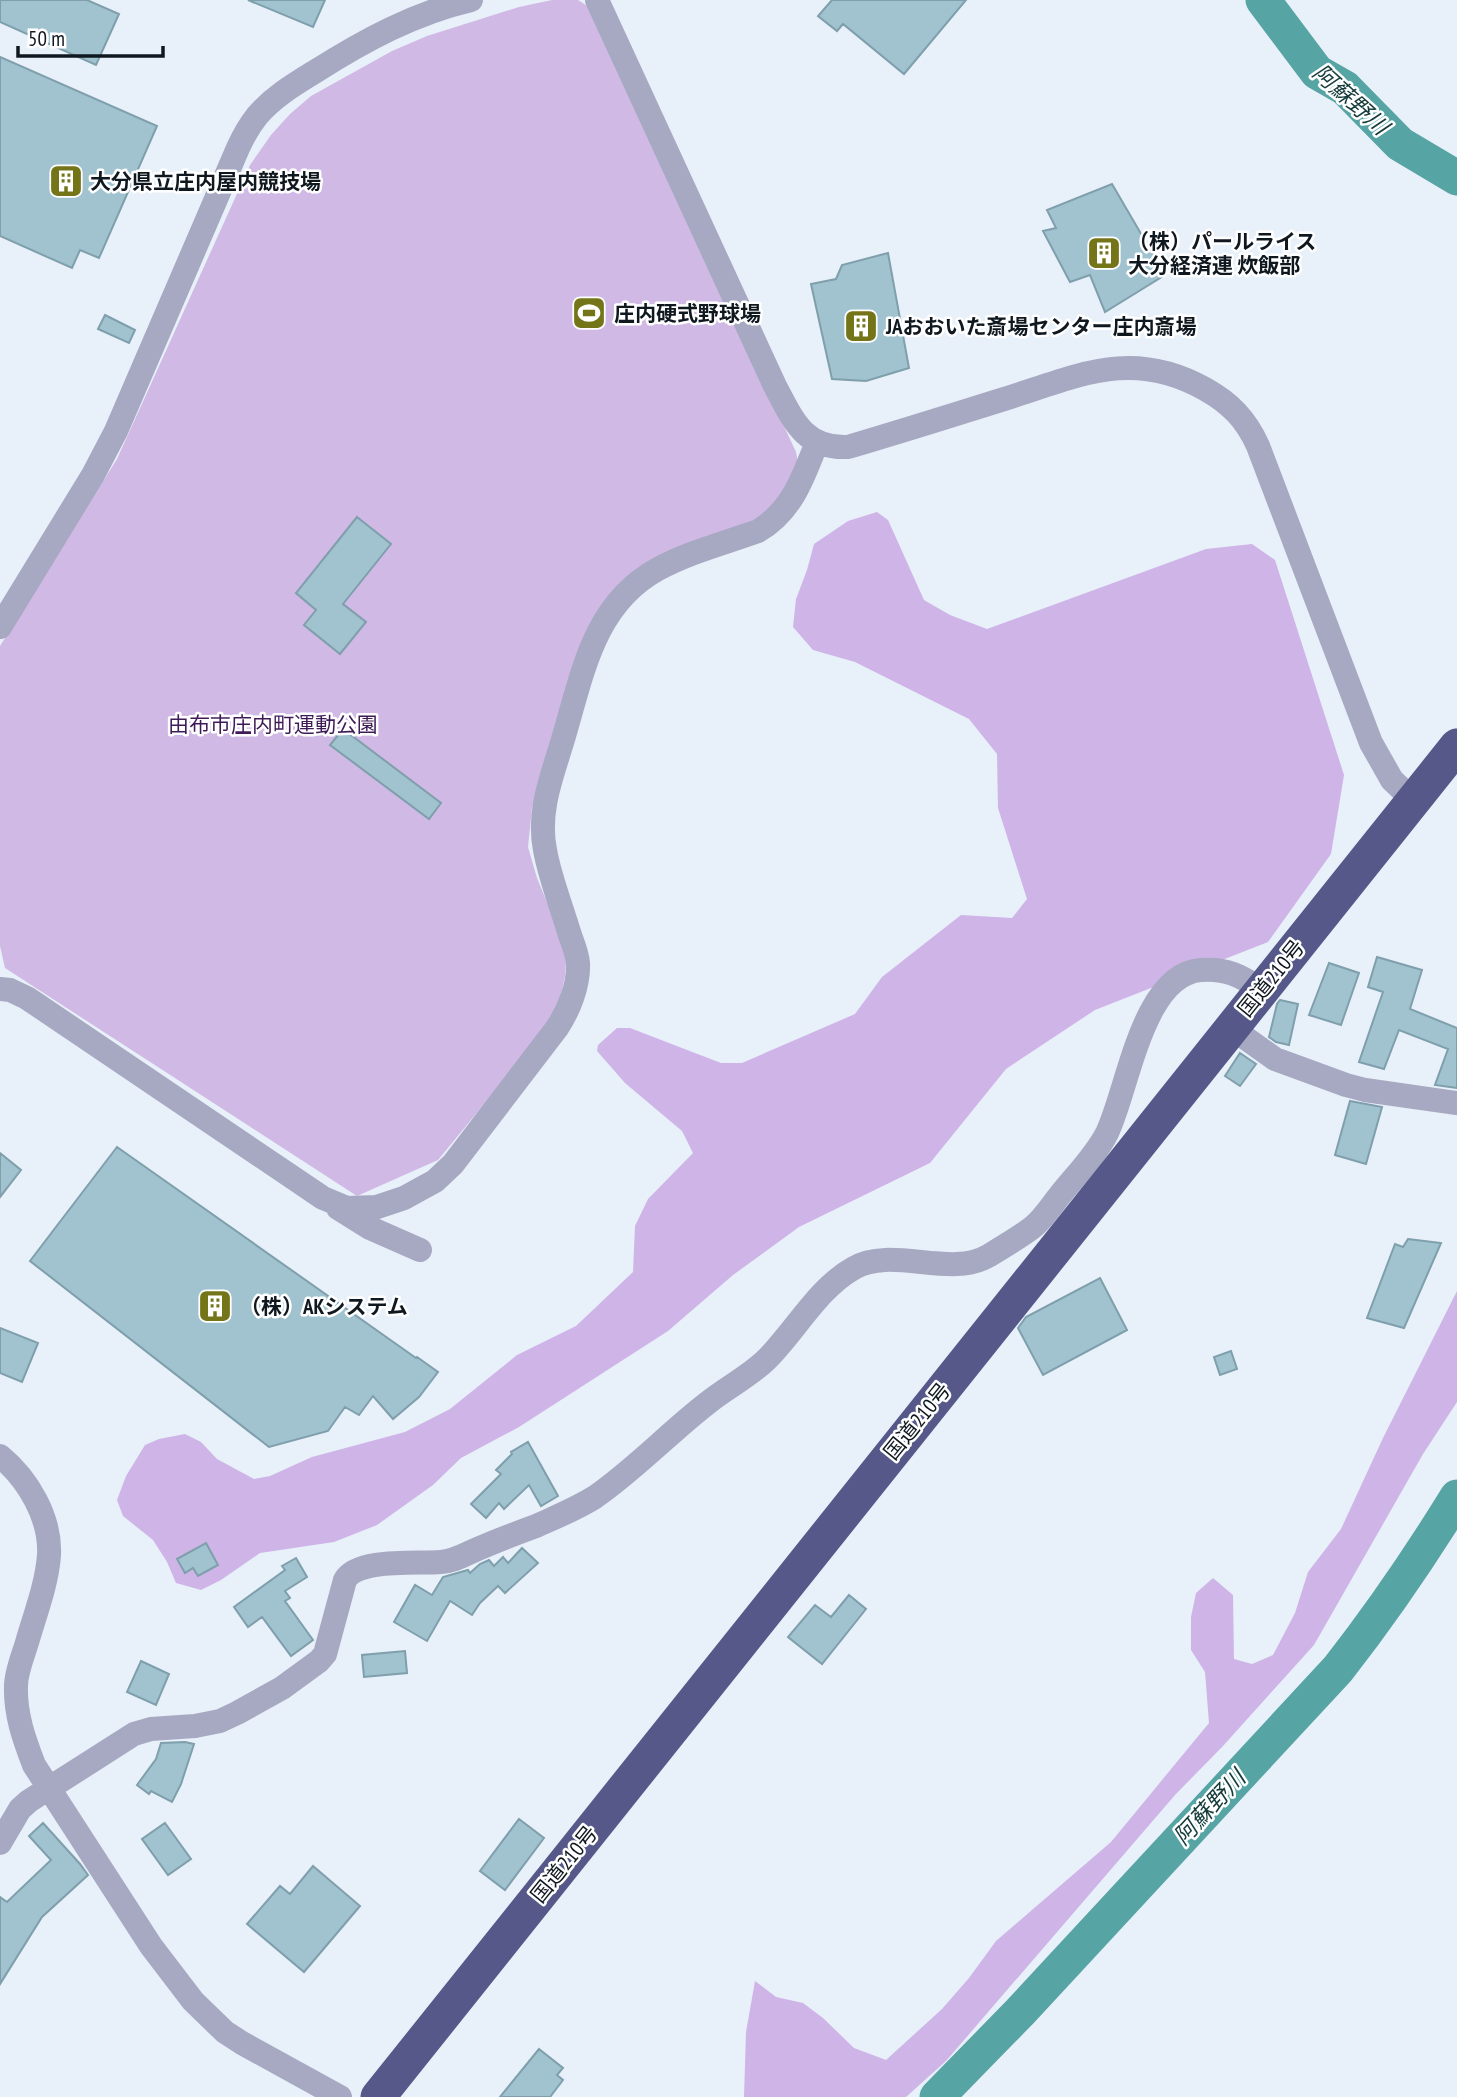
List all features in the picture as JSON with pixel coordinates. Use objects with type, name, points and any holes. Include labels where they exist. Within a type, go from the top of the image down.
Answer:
[{"type":"highway","name":"国道210号","points":[[378,2097],[1457,746]]},
{"type":"street","points":[[0,627],[93,475],[116,431],[238,148],[257,115],[295,84],[365,41],[408,20],[471,0]]},
{"type":"street","points":[[597,0],[775,386],[797,426],[817,442],[848,447],[1082,375],[1122,367],[1153,368],[1171,373],[1222,398],[1241,416],[1258,446],[1371,743],[1392,780],[1413,800]]},
{"type":"street","points":[[323,1198],[347,1208],[377,1206],[404,1198],[435,1181],[453,1164],[557,1028],[570,1004],[578,963],[545,851],[542,813],[593,642],[611,610],[651,573],[770,524],[795,495],[817,442]]},
{"type":"street","points":[[0,1843],[23,1805],[124,1739],[151,1729],[220,1721],[282,1688],[319,1661],[325,1654],[345,1580],[354,1570],[362,1567],[444,1562],[460,1558],[556,1518],[595,1496],[702,1407],[768,1358],[825,1292],[854,1268],[863,1263],[879,1261],[973,1263],[1035,1226],[1097,1150],[1108,1132],[1139,1037],[1166,988],[1186,973],[1217,969],[1240,976],[1261,990]]},
{"type":"street","points":[[0,989],[27,998],[323,1198],[370,1227],[420,1250]]},
{"type":"street","points":[[1233,1026],[1275,1059],[1346,1085],[1457,1103]]},
{"type":"street","points":[[0,1456],[16,1471],[28,1488],[47,1531],[48,1562],[16,1683],[17,1711],[34,1765],[151,1946],[193,2001],[225,2032],[340,2097]]},
{"type":"green space","name":"由布市庄内町運動公園","points":[[552,0],[578,0],[589,7],[796,452],[798,463],[788,492],[767,514],[629,575],[532,808],[528,847],[537,878],[567,951],[559,1004],[550,1024],[438,1160],[357,1196],[5,968],[0,946],[0,646],[117,459],[250,165],[271,135],[311,96],[392,51],[427,36],[519,7]]},
{"type":"shaded area","points":[[877,512],[888,520],[924,600],[950,615],[987,629],[1206,549],[1252,544],[1275,560],[1344,775],[1331,854],[1268,942],[1095,1010],[1006,1069],[930,1163],[799,1227],[733,1275],[668,1331],[519,1427],[461,1458],[433,1485],[377,1525],[334,1542],[260,1553],[221,1580],[201,1590],[176,1583],[153,1540],[123,1516],[117,1500],[126,1476],[145,1445],[185,1434],[201,1442],[217,1459],[254,1479],[270,1476],[312,1457],[405,1432],[450,1409],[517,1355],[576,1326],[633,1272],[635,1226],[648,1199],[693,1153],[682,1131],[625,1083],[597,1051],[598,1045],[617,1028],[630,1028],[721,1063],[742,1063],[855,1014],[882,977],[961,915],[1012,918],[1027,899],[998,808],[997,754],[969,719],[855,662],[813,650],[793,627],[796,599],[814,544],[848,521]]},
{"type":"shaded area","points":[[1457,1291],[1457,1402],[1423,1454],[1314,1645],[1175,1795],[946,2061],[906,2097],[744,2097],[746,2032],[755,1981],[776,1997],[803,2003],[854,2048],[886,2060],[942,2009],[996,1941],[1111,1842],[1209,1723],[1205,1672],[1191,1650],[1191,1617],[1196,1593],[1213,1578],[1233,1595],[1234,1659],[1252,1664],[1273,1655],[1295,1613],[1308,1572],[1341,1529],[1383,1438]]},
{"type":"building","points":[[0,0],[87,0],[119,14],[96,65],[0,22]]},
{"type":"building","points":[[248,0],[325,0],[313,27]]},
{"type":"building","points":[[832,0],[966,0],[904,74],[843,24],[837,31],[818,16]]},
{"type":"building","name":"大分県立庄内屋内競技場","points":[[0,57],[157,126],[99,258],[80,250],[72,268],[0,236]]},
{"type":"building","name":"（株）パールライス 大分経済連 炊飯部","points":[[1112,184],[1165,275],[1105,312],[1090,275],[1070,282],[1043,231],[1056,228],[1047,210]]},
{"type":"building","name":"JAおおいた斎場センター庄内斎場","points":[[888,253],[909,368],[866,381],[832,379],[811,284],[836,279],[842,265]]},
{"type":"building","points":[[105,315],[135,330],[129,343],[98,329]]},
{"type":"building","points":[[357,517],[391,544],[343,604],[366,622],[340,654],[304,625],[316,610],[296,593]]},
{"type":"building","points":[[343,729],[441,803],[429,819],[330,745]]},
{"type":"building","points":[[1377,957],[1422,970],[1410,1009],[1457,1028],[1457,1088],[1435,1085],[1448,1049],[1399,1030],[1384,1069],[1359,1062],[1383,992],[1368,987]]},
{"type":"building","points":[[1329,963],[1359,973],[1341,1025],[1309,1015]]},
{"type":"building","points":[[1280,1000],[1298,1004],[1289,1045],[1269,1037]]},
{"type":"building","points":[[1240,1053],[1256,1064],[1240,1086],[1225,1076]]},
{"type":"building","points":[[1350,1101],[1382,1107],[1366,1164],[1335,1155]]},
{"type":"building","name":"（株）AKシステム","points":[[117,1147],[438,1372],[419,1397],[393,1419],[373,1396],[359,1415],[345,1407],[328,1431],[269,1447],[30,1261]]},
{"type":"building","points":[[0,1153],[21,1170],[0,1197]]},
{"type":"building","points":[[1408,1239],[1441,1243],[1404,1328],[1367,1318],[1395,1244],[1403,1247]]},
{"type":"building","points":[[1100,1278],[1127,1330],[1043,1375],[1018,1328],[1026,1317]]},
{"type":"building","points":[[0,1328],[38,1343],[22,1382],[0,1373]]},
{"type":"building","points":[[1231,1351],[1237,1369],[1220,1375],[1214,1357]]},
{"type":"building","points":[[528,1442],[558,1496],[541,1506],[529,1485],[504,1509],[499,1503],[486,1518],[471,1504],[501,1474],[496,1470],[511,1452]]},
{"type":"building","points":[[206,1543],[218,1565],[198,1576],[193,1568],[185,1573],[177,1559]]},
{"type":"building","points":[[522,1548],[538,1563],[505,1593],[498,1586],[472,1615],[450,1601],[427,1641],[394,1622],[415,1585],[432,1595],[443,1577],[468,1570],[470,1573],[489,1560],[494,1566],[503,1557],[508,1563]]},
{"type":"building","points":[[296,1558],[307,1577],[285,1591],[290,1598],[285,1601],[313,1640],[291,1656],[262,1617],[248,1627],[234,1607],[285,1570],[282,1566]]},
{"type":"building","points":[[849,1595],[866,1609],[822,1664],[788,1637],[815,1605],[831,1617]]},
{"type":"building","points":[[405,1651],[407,1673],[364,1677],[362,1655]]},
{"type":"building","points":[[141,1661],[169,1674],[156,1705],[127,1692]]},
{"type":"building","points":[[161,1743],[194,1744],[172,1802],[151,1791],[149,1794],[137,1785],[156,1759]]},
{"type":"building","points":[[519,1819],[544,1838],[505,1890],[480,1871]]},
{"type":"building","points":[[43,1823],[88,1875],[42,1917],[0,1984],[0,1897],[7,1902],[51,1860],[29,1836]]},
{"type":"building","points":[[165,1823],[191,1859],[168,1875],[142,1839]]},
{"type":"building","points":[[313,1866],[360,1906],[304,1972],[247,1924],[280,1886],[290,1894]]},
{"type":"building","points":[[539,2049],[563,2068],[557,2075],[563,2080],[550,2097],[500,2097]]},
{"type":"waterway","name":"阿蘇野川","points":[[1263,0],[1317,72],[1345,88],[1400,144],[1457,178]]},
{"type":"waterway","name":"阿蘇野川","points":[[937,2097],[1020,2012],[1338,1669],[1400,1585],[1457,1497]]},
{"type":"place","name":"大分県立庄内屋内競技場","points":[[66,181]]},
{"type":"place","name":"（株）パールライス 大分経済連 炊飯部","points":[[1104,253]]},
{"type":"place","name":"庄内硬式野球場","points":[[589,313]]},
{"type":"place","name":"JAおおいた斎場センター庄内斎場","points":[[861,326]]},
{"type":"place","name":"（株）AKシステム","points":[[215,1306]]}]
